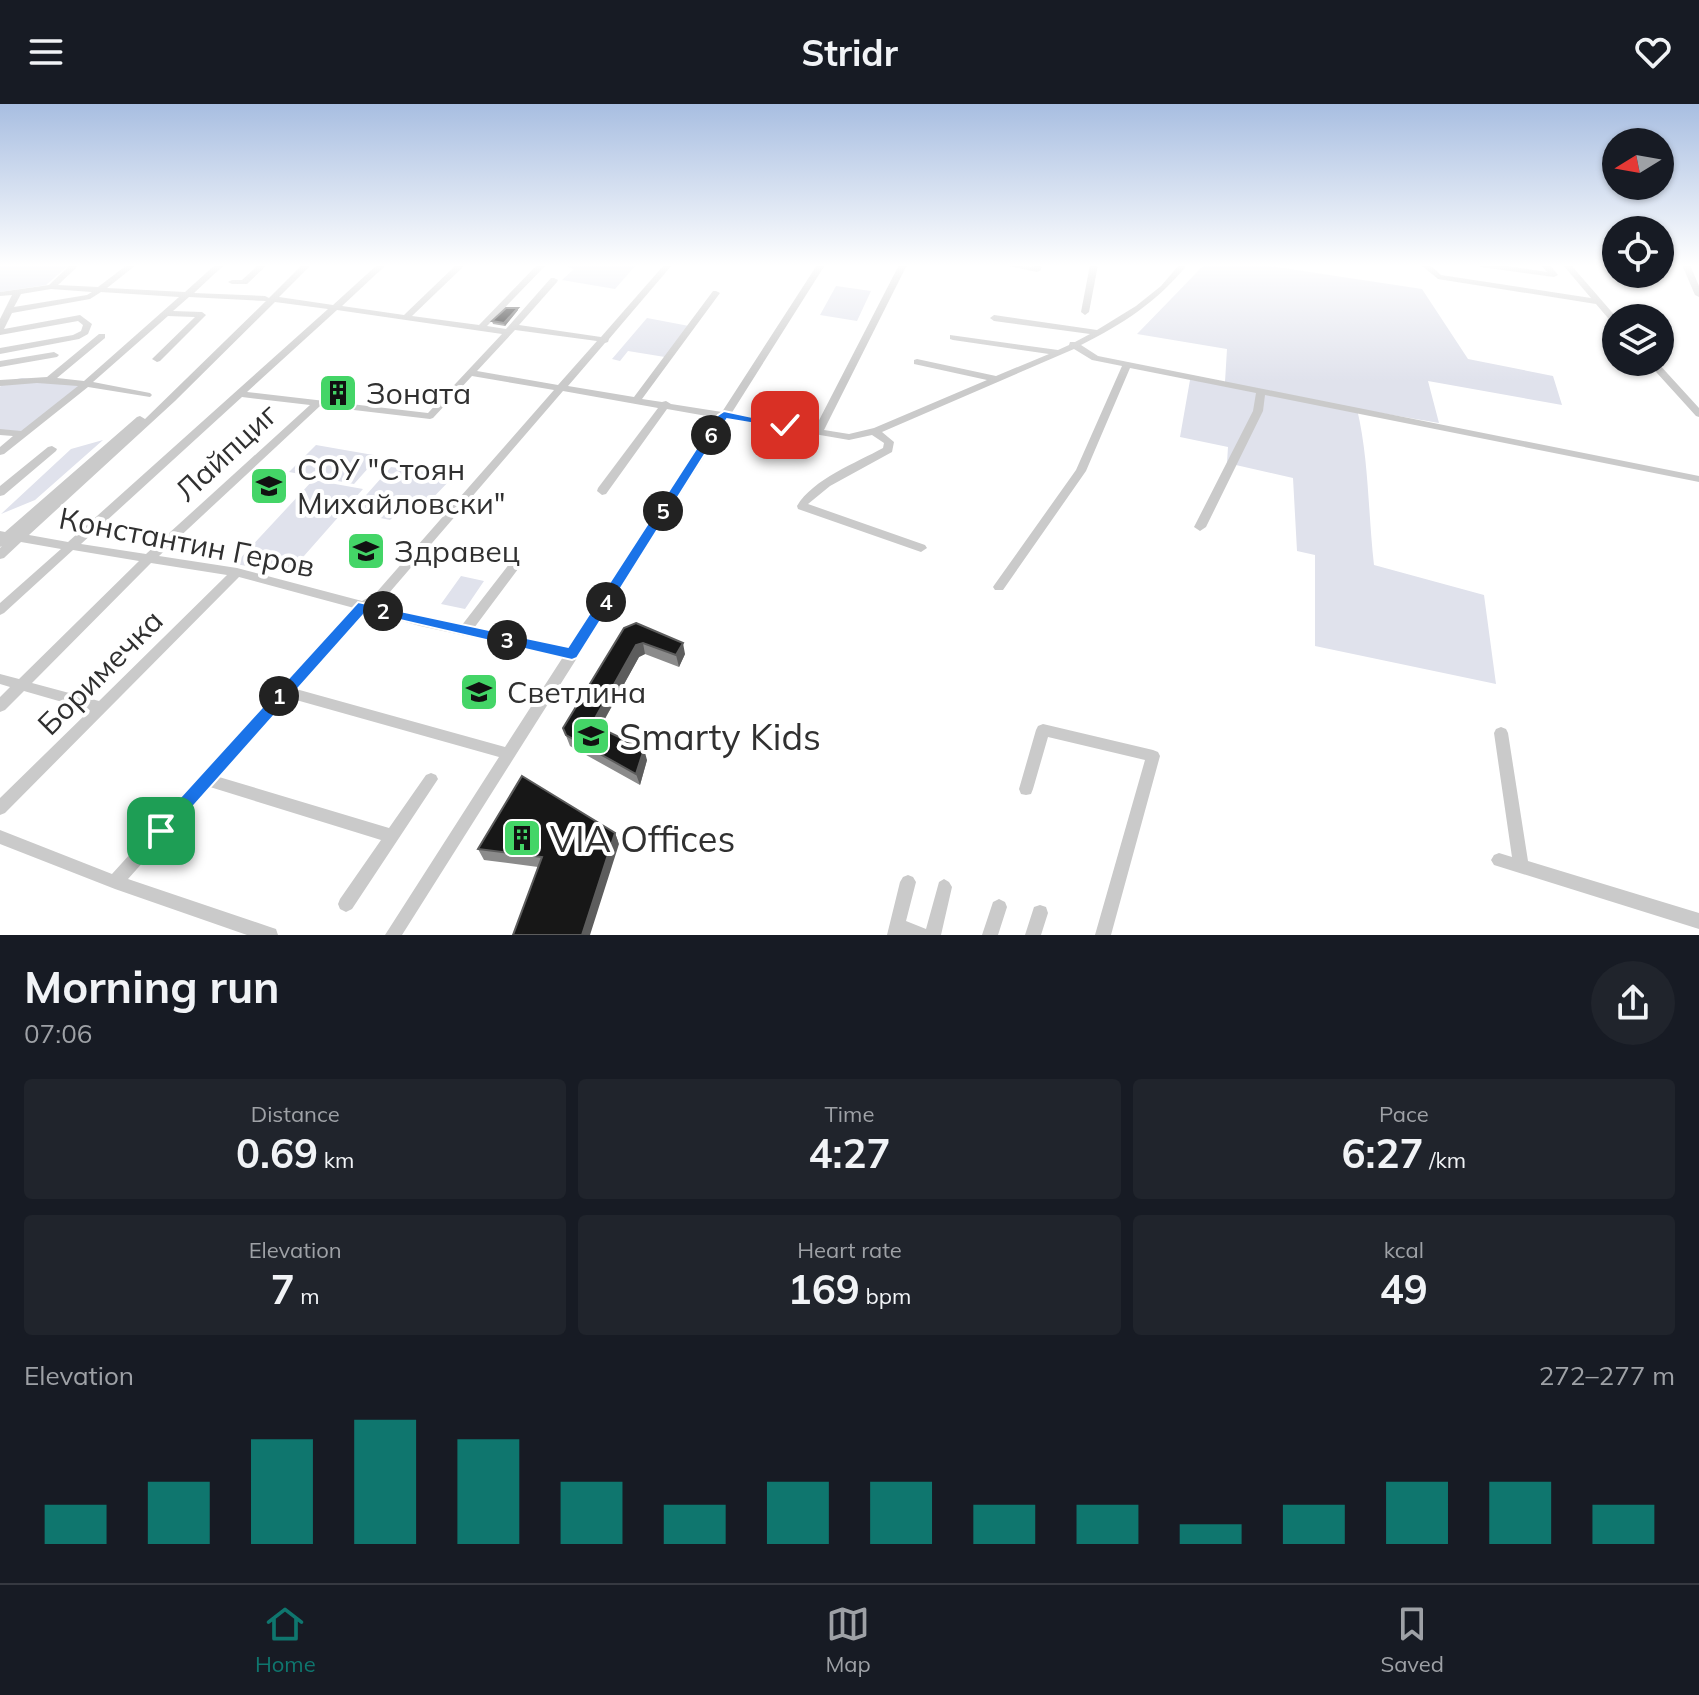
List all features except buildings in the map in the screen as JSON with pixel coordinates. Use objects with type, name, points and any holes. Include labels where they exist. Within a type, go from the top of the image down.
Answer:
[{"type":"street","points":[[2,322],[11,304]]},
{"type":"street","points":[[2,322],[65,304]]},
{"type":"street","points":[[0,452],[86,384],[175,304]]},
{"type":"street","points":[[0,555],[7,538],[172,399],[265,304]]},
{"type":"street","points":[[301,304],[605,340]]},
{"type":"street","points":[[0,610],[340,304]]},
{"type":"street","points":[[405,318],[420,304]]},
{"type":"street","points":[[482,327],[504,304]]},
{"type":"street","points":[[240,394],[316,405],[434,414],[533,304]]},
{"type":"street","points":[[115,882],[283,691],[363,606],[379,597],[635,304]]},
{"type":"street","points":[[638,398],[708,304]]},
{"type":"street","points":[[393,935],[796,304]]},
{"type":"street","points":[[818,431],[883,304]]},
{"type":"street","points":[[1085,312],[1087,304]]},
{"type":"street","points":[[472,373],[638,398],[849,437],[875,432],[996,379],[1073,344],[1143,304]]},
{"type":"street","points":[[157,359],[202,315],[165,313]]},
{"type":"street","points":[[0,351],[76,337],[85,332],[88,324],[80,318],[2,322]]},
{"type":"street","points":[[994,318],[1096,332]]},
{"type":"street","points":[[48,381],[102,336]]},
{"type":"street","points":[[953,337],[1055,352]]},
{"type":"street","points":[[1073,344],[1095,358],[1127,365],[1699,479]]},
{"type":"street","points":[[0,364],[54,355]]},
{"type":"street","points":[[917,362],[996,379]]},
{"type":"street","points":[[999,587],[1081,471],[1127,365]]},
{"type":"street","points":[[1665,376],[1699,414]]},
{"type":"street","points":[[1,384],[22,378],[86,384],[147,395]]},
{"type":"street","points":[[1200,527],[1258,411],[1261,391]]},
{"type":"street","points":[[602,491],[666,404]]},
{"type":"street","name":"Лайпциг","points":[[0,706],[150,557],[316,405]]},
{"type":"street","points":[[0,432],[22,434]]},
{"type":"street","points":[[875,432],[889,442],[888,450],[826,484],[806,498],[802,506],[921,548]]},
{"type":"street","points":[[0,492],[52,449]]},
{"type":"street","name":"Константин Геров","points":[[7,538],[73,545],[237,572],[363,606],[572,654]]},
{"type":"street","points":[[465,630],[517,562]]},
{"type":"street","name":"Боримечка","points":[[0,808],[237,572]]},
{"type":"street","points":[[0,679],[101,707]]},
{"type":"street","points":[[283,691],[508,754]]},
{"type":"street","points":[[1026,789],[1043,730],[1153,756],[1103,935]]},
{"type":"street","points":[[1501,733],[1521,867]]},
{"type":"street","points":[[206,779],[392,836]]},
{"type":"street","points":[[346,904],[431,779]]},
{"type":"street","points":[[0,837],[115,882],[270,935]]},
{"type":"street","points":[[1499,860],[1699,921]]},
{"type":"street","points":[[908,882],[896,931],[921,935]]},
{"type":"street","points":[[933,935],[944,887]]},
{"type":"street","points":[[990,935],[999,907]]},
{"type":"street","points":[[1033,935],[1040,913]]},
{"type":"shaded area","points":[[826,304],[865,304],[857,321],[820,315]]},
{"type":"shaded area","points":[[1166,304],[1432,304],[1468,359],[1553,376],[1562,405],[1428,381],[1439,423],[1357,409],[1366,467],[1374,565],[1484,595],[1496,684],[1315,646],[1315,555],[1297,551],[1293,478],[1227,463],[1228,447],[1180,437],[1190,380],[1225,382],[1227,349],[1137,334]]},
{"type":"shaded area","points":[[647,318],[689,326],[665,357],[628,351],[620,361],[612,359]]},
{"type":"shaded area","points":[[22,378],[86,384],[22,434],[0,432],[0,387],[3,382]]},
{"type":"shaded area","points":[[103,440],[35,500],[1,514],[71,449]]},
{"type":"shaded area","points":[[316,445],[379,456],[354,484],[289,472]]},
{"type":"shaded area","points":[[391,467],[454,476],[424,507],[405,505],[390,520],[351,512]]},
{"type":"shaded area","points":[[313,480],[363,489],[289,573],[235,564]]},
{"type":"shaded area","points":[[461,576],[484,581],[465,609],[441,604]]},
{"type":"place","name":"Зоната","points":[[338,393]]},
{"type":"place","name":"СОУ \"Стоян Михайловски\"","points":[[269,486]]},
{"type":"place","name":"Здравец","points":[[366,551]]},
{"type":"place","name":"Светлина","points":[[479,692]]},
{"type":"place","name":"Smarty Kids","points":[[591,736]]},
{"type":"place","name":"VIA Offices","points":[[522,838]]},
{"type":"route","points":[[161,831],[283,691],[363,606],[572,654],[724,415],[785,425]]}]
